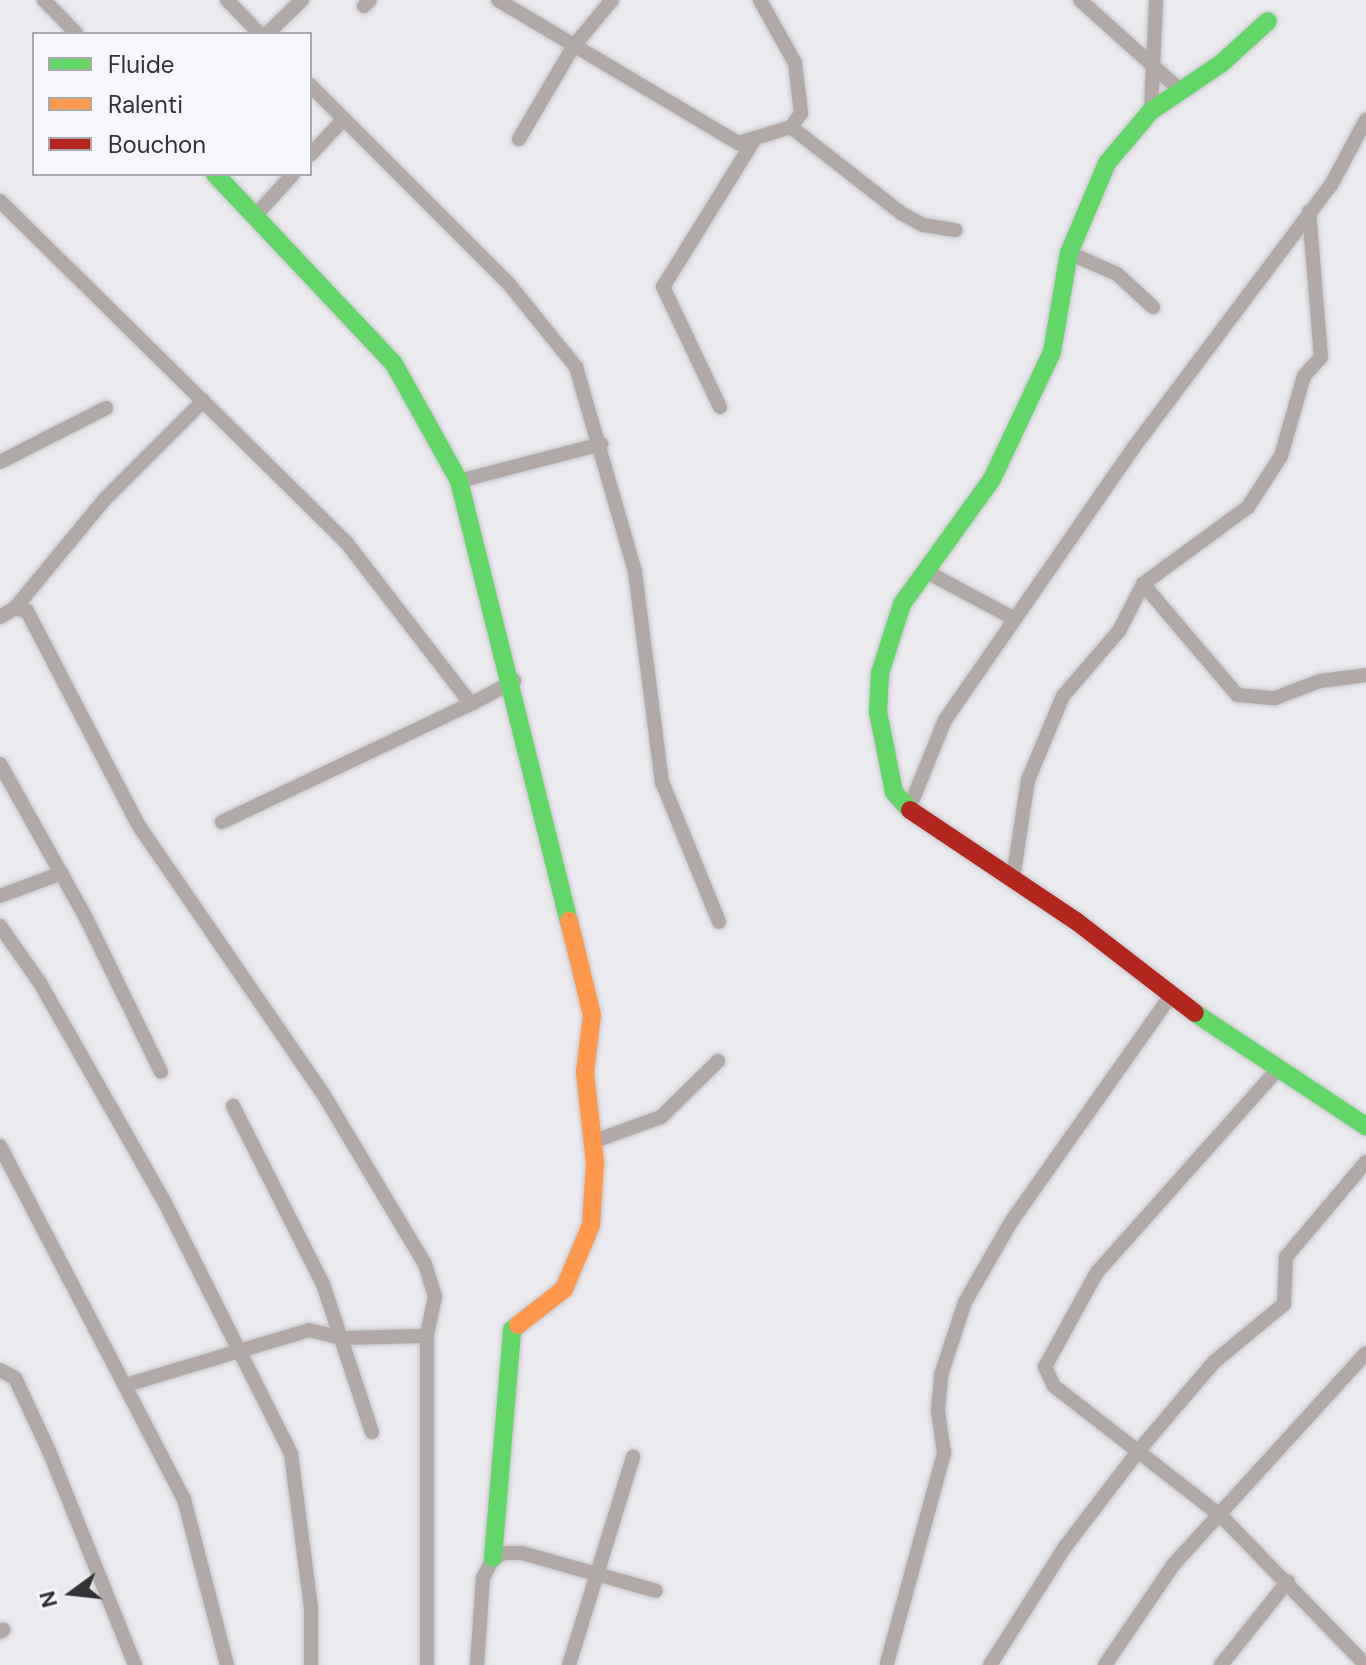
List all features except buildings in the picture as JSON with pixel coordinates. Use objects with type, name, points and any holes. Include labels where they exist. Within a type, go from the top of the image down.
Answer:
[{"type":"street","points":[[44,0],[75,32]]},
{"type":"street","points":[[227,0],[258,32]]},
{"type":"street","points":[[269,32],[302,0]]},
{"type":"street","points":[[498,0],[724,138],[753,142],[791,127],[801,113],[803,89],[782,31],[760,0]]},
{"type":"street","points":[[519,139],[573,47],[612,0]]},
{"type":"street","points":[[1080,0],[1180,90]]},
{"type":"street","points":[[1151,111],[1157,69],[1156,0]]},
{"type":"street","points":[[1268,21],[1151,111],[1107,163],[1069,253],[1052,352],[992,479],[902,604],[880,673],[878,712],[897,800],[1013,878],[1170,997],[1366,1126]]},
{"type":"street","points":[[312,87],[553,335],[576,367],[601,444],[635,572],[662,782],[719,922]]},
{"type":"street","points":[[312,153],[343,120]]},
{"type":"street","points":[[909,809],[945,720],[1013,618],[1309,211],[1366,120]]},
{"type":"street","points":[[791,127],[901,213],[923,225],[956,230]]},
{"type":"street","points":[[720,407],[663,287],[753,142]]},
{"type":"street","points":[[217,176],[394,364],[459,481],[514,681],[592,1015],[585,1072],[592,1142],[591,1225],[564,1289],[512,1330],[493,1558],[483,1578],[477,1665]]},
{"type":"street","points":[[256,215],[291,176]]},
{"type":"street","points":[[0,201],[346,542],[471,704]]},
{"type":"street","points":[[1013,878],[1019,818],[1040,740],[1063,696],[1119,631],[1143,584],[1248,507],[1281,456],[1304,376],[1321,357],[1309,211]]},
{"type":"street","points":[[1069,253],[1117,274],[1153,307]]},
{"type":"street","points":[[0,617],[15,608],[105,499],[203,401]]},
{"type":"street","points":[[0,462],[106,408]]},
{"type":"street","points":[[459,481],[601,444]]},
{"type":"street","points":[[925,571],[1013,618]]},
{"type":"street","points":[[1143,584],[1237,695],[1275,698],[1320,681],[1366,675]]},
{"type":"street","points":[[15,608],[27,611],[160,860],[221,940],[394,1204],[433,1283],[427,1336],[427,1665]]},
{"type":"street","points":[[222,822],[514,681]]},
{"type":"street","points":[[0,764],[62,873],[161,1072]]},
{"type":"street","points":[[0,896],[62,873]]},
{"type":"street","points":[[0,926],[40,983],[164,1201],[235,1349],[291,1454],[311,1607],[311,1665]]},
{"type":"street","points":[[887,1663],[944,1453],[938,1411],[941,1375],[965,1302],[1011,1222],[1170,997]]},
{"type":"street","points":[[592,1142],[661,1117],[718,1061]]},
{"type":"street","points":[[1279,1068],[1097,1272],[1047,1355],[1054,1386],[1140,1449],[1221,1516],[1288,1581],[1366,1665]]},
{"type":"street","points":[[233,1106],[300,1230],[372,1432]]},
{"type":"street","points":[[0,1146],[184,1499],[227,1665]]},
{"type":"street","points":[[990,1665],[1065,1547],[1140,1449],[1214,1362],[1284,1304],[1286,1257],[1366,1162]]},
{"type":"street","points":[[126,1385],[235,1349],[317,1329],[340,1338],[427,1336]]},
{"type":"street","points":[[1105,1665],[1174,1564],[1221,1516],[1366,1353]]},
{"type":"street","points":[[0,1370],[15,1378],[49,1451],[135,1665]]},
{"type":"street","points":[[569,1665],[633,1457]]},
{"type":"street","points":[[493,1558],[522,1553],[656,1591]]},
{"type":"street","points":[[1221,1665],[1288,1581]]},
{"type":"traffic: fast","points":[[910,810],[894,792],[878,712],[880,673],[902,604],[992,479],[1052,352],[1069,253],[1107,163],[1151,111],[1222,63],[1268,21]]},
{"type":"traffic: fast","points":[[217,176],[394,364],[459,481],[569,921]]},
{"type":"traffic: fast","points":[[1195,1013],[1366,1126]]},
{"type":"traffic: fast","points":[[493,1558],[512,1330],[518,1325]]},
{"type":"traffic: slow","points":[[518,1325],[564,1289],[591,1225],[595,1163],[585,1072],[592,1015],[569,921]]},
{"type":"traffic: jam","points":[[910,810],[1076,921],[1195,1013]]}]
